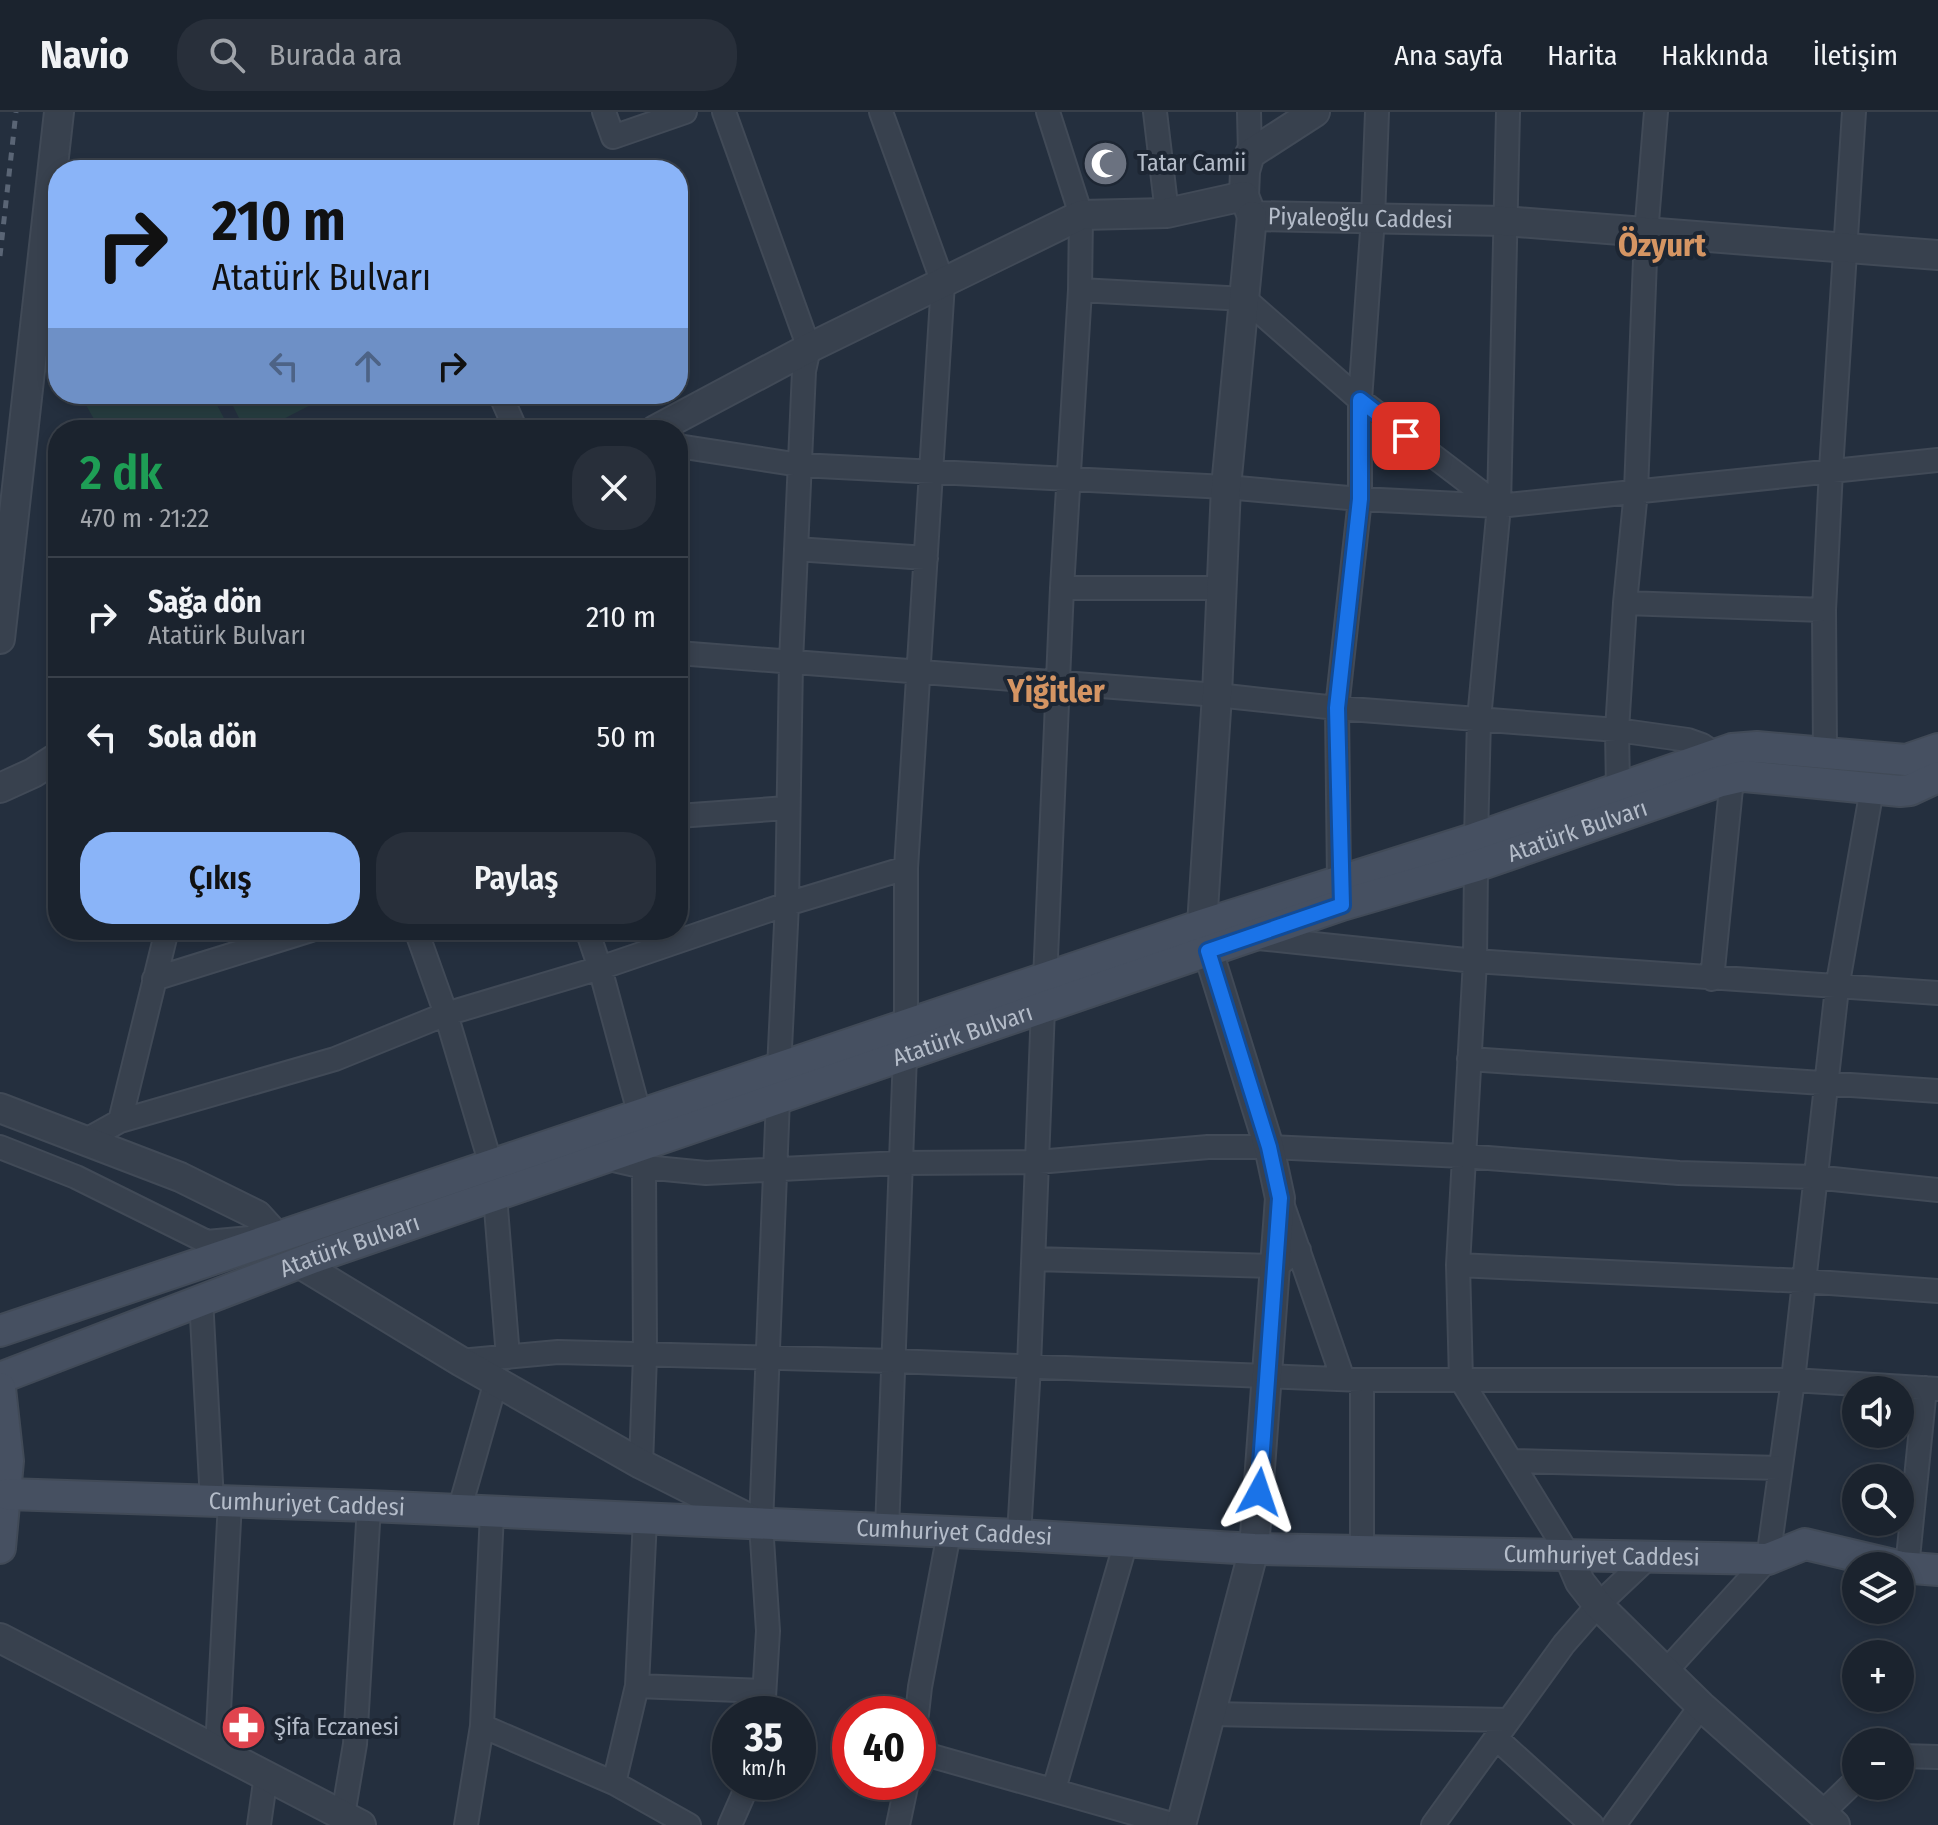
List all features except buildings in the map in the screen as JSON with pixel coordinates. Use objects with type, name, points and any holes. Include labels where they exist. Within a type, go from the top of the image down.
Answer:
[{"type":"main road","name":"Atatürk Bulvarı","points":[[0,1331],[640,1116],[779,1084],[1205,938],[1476,852],[1725,766],[1744,747],[1885,760],[1931,771]]},
{"type":"main road","name":"Atatürk Bulvarı","points":[[1725,766],[1744,776],[1910,790],[1931,771]]},
{"type":"main road","name":"Atatürk Bulvarı","points":[[1205,938],[1250,937],[1341,893]]},
{"type":"main road","name":"Atatürk Bulvarı","points":[[0,1378],[299,1263],[604,1158],[642,1156],[779,1084]]},
{"type":"main road","points":[[640,1116],[642,1156]]},
{"type":"main road","points":[[491,1165],[495,1196]]},
{"type":"main road","points":[[0,1388],[8,1439],[0,1548]]},
{"type":"main road","name":"Cumhuriyet Caddesi","points":[[2,1493],[1019,1535],[1254,1549],[1768,1559],[1805,1544],[1842,1553]]},
{"type":"main road","name":"Cumhuriyet Caddesi","points":[[1914,1568],[1938,1570]]},
{"type":"street","points":[[54,160],[59,112]]},
{"type":"street","points":[[604,112],[613,137],[685,112]]},
{"type":"street","points":[[724,112],[809,348],[804,371],[791,662],[787,904],[761,1524],[768,1631],[764,1696]]},
{"type":"street","points":[[881,112],[943,283],[906,868],[905,1041],[887,1530]]},
{"type":"street","points":[[1019,1535],[1034,1259],[1067,480],[1080,290],[1081,215],[1048,112]]},
{"type":"street","points":[[1155,112],[1167,213]]},
{"type":"street","points":[[936,1757],[1178,1825],[1254,1549],[1269,1377],[1288,1258],[1269,1147],[1205,938],[1226,487],[1245,299],[1249,112]]},
{"type":"street","points":[[1250,154],[1315,112]]},
{"type":"street","points":[[1341,893],[1337,708],[1360,499],[1360,400],[1377,112]]},
{"type":"street","points":[[1508,112],[1499,506],[1479,719],[1475,961],[1458,1265],[1461,1380],[1568,1554],[1580,1582],[1598,1605],[1701,1706],[1828,1819],[1842,1800]]},
{"type":"street","points":[[1622,801],[1617,730],[1636,491],[1646,234],[1656,112]]},
{"type":"street","points":[[1825,754],[1824,610],[1854,112]]},
{"type":"street","name":"Piyaleoğlu Caddesi","points":[[674,420],[809,348],[1081,215],[1167,213],[1248,206],[1373,218],[1504,221],[1938,255]]},
{"type":"street","points":[[0,639],[48,210]]},
{"type":"street","points":[[1080,290],[1245,299],[1360,400],[1499,506]]},
{"type":"street","points":[[688,448],[800,465],[1226,487],[1360,499],[1499,506],[1938,460]]},
{"type":"street","points":[[796,549],[926,558]]},
{"type":"street","points":[[1062,588],[1221,588]]},
{"type":"street","points":[[1625,603],[1824,610]]},
{"type":"street","points":[[688,654],[1217,695],[1337,708],[1617,730],[1688,740],[1702,745],[1725,766],[1712,979]]},
{"type":"street","points":[[0,788],[48,763]]},
{"type":"street","points":[[1666,1671],[1768,1559],[1793,1380],[1837,988],[1872,789]]},
{"type":"street","points":[[688,815],[787,808]]},
{"type":"street","points":[[688,938],[906,868]]},
{"type":"street","points":[[1250,937],[1475,961],[1938,993]]},
{"type":"street","points":[[120,1121],[164,940]]},
{"type":"street","points":[[154,979],[251,940]]},
{"type":"street","points":[[420,940],[446,1014],[491,1165]]},
{"type":"street","points":[[590,940],[640,1116]]},
{"type":"street","points":[[86,1140],[120,1121],[335,1059],[446,1014],[682,940]]},
{"type":"street","points":[[1469,1059],[1938,1091]]},
{"type":"street","points":[[0,1108],[180,1177],[257,1215],[277,1237]]},
{"type":"street","points":[[0,1147],[76,1177],[207,1242],[277,1237]]},
{"type":"street","points":[[641,1464],[645,1356],[642,1156],[706,1173],[899,1163],[1038,1162],[1208,1147],[1269,1147],[1463,1156],[1679,1173],[1814,1177],[1938,1190]]},
{"type":"street","points":[[459,1511],[502,1369],[495,1196]]},
{"type":"street","points":[[1034,1259],[1288,1258]]},
{"type":"street","points":[[1288,1258],[1352,1380],[1362,1550]]},
{"type":"street","points":[[299,1263],[460,1361],[502,1369],[641,1464],[761,1524]]},
{"type":"street","points":[[1458,1265],[1803,1281],[1938,1291]]},
{"type":"street","points":[[201,1299],[221,1501],[217,1749]]},
{"type":"street","points":[[502,1369],[558,1352],[893,1361],[1352,1380],[1793,1380],[1932,1388],[1904,1552]]},
{"type":"street","points":[[1512,1461],[1780,1468]]},
{"type":"street","points":[[0,1638],[352,1820],[369,1506]]},
{"type":"street","points":[[466,1825],[482,1726],[492,1513]]},
{"type":"street","points":[[614,1783],[637,1686],[645,1519]]},
{"type":"street","points":[[919,1696],[949,1533]]},
{"type":"street","points":[[1054,1789],[1126,1542]]},
{"type":"street","points":[[1433,1825],[1564,1644],[1598,1605],[1651,1555]]},
{"type":"street","points":[[637,1686],[764,1691]]},
{"type":"street","points":[[1614,1825],[1701,1706]]},
{"type":"street","points":[[1211,1714],[1509,1720]]},
{"type":"street","points":[[482,1726],[614,1783],[689,1825]]},
{"type":"street","points":[[1496,1738],[1592,1825]]},
{"type":"street","points":[[1914,1756],[1938,1757]]},
{"type":"street","points":[[259,1825],[266,1775]]},
{"type":"street","points":[[730,1825],[741,1800]]},
{"type":"street","points":[[898,1825],[903,1800]]},
{"type":"green space","points":[[216,404],[224,418],[94,420],[86,405]]},
{"type":"green space","points":[[232,404],[313,404],[281,420],[240,420]]},
{"type":"railway","points":[[0,256],[16,112]]},
{"type":"place","name":"Tatar Camii","points":[[1106,163]]},
{"type":"place","name":"Şifa Eczanesi","points":[[243,1727]]},
{"type":"district","name":"Özyurt","points":[[1662,245]]},
{"type":"district","name":"Yiğitler","points":[[1056,691]]},
{"type":"route","points":[[1259,1492],[1280,1198],[1269,1147],[1208,951],[1342,905],[1337,708],[1360,499],[1360,400],[1406,436]]}]
